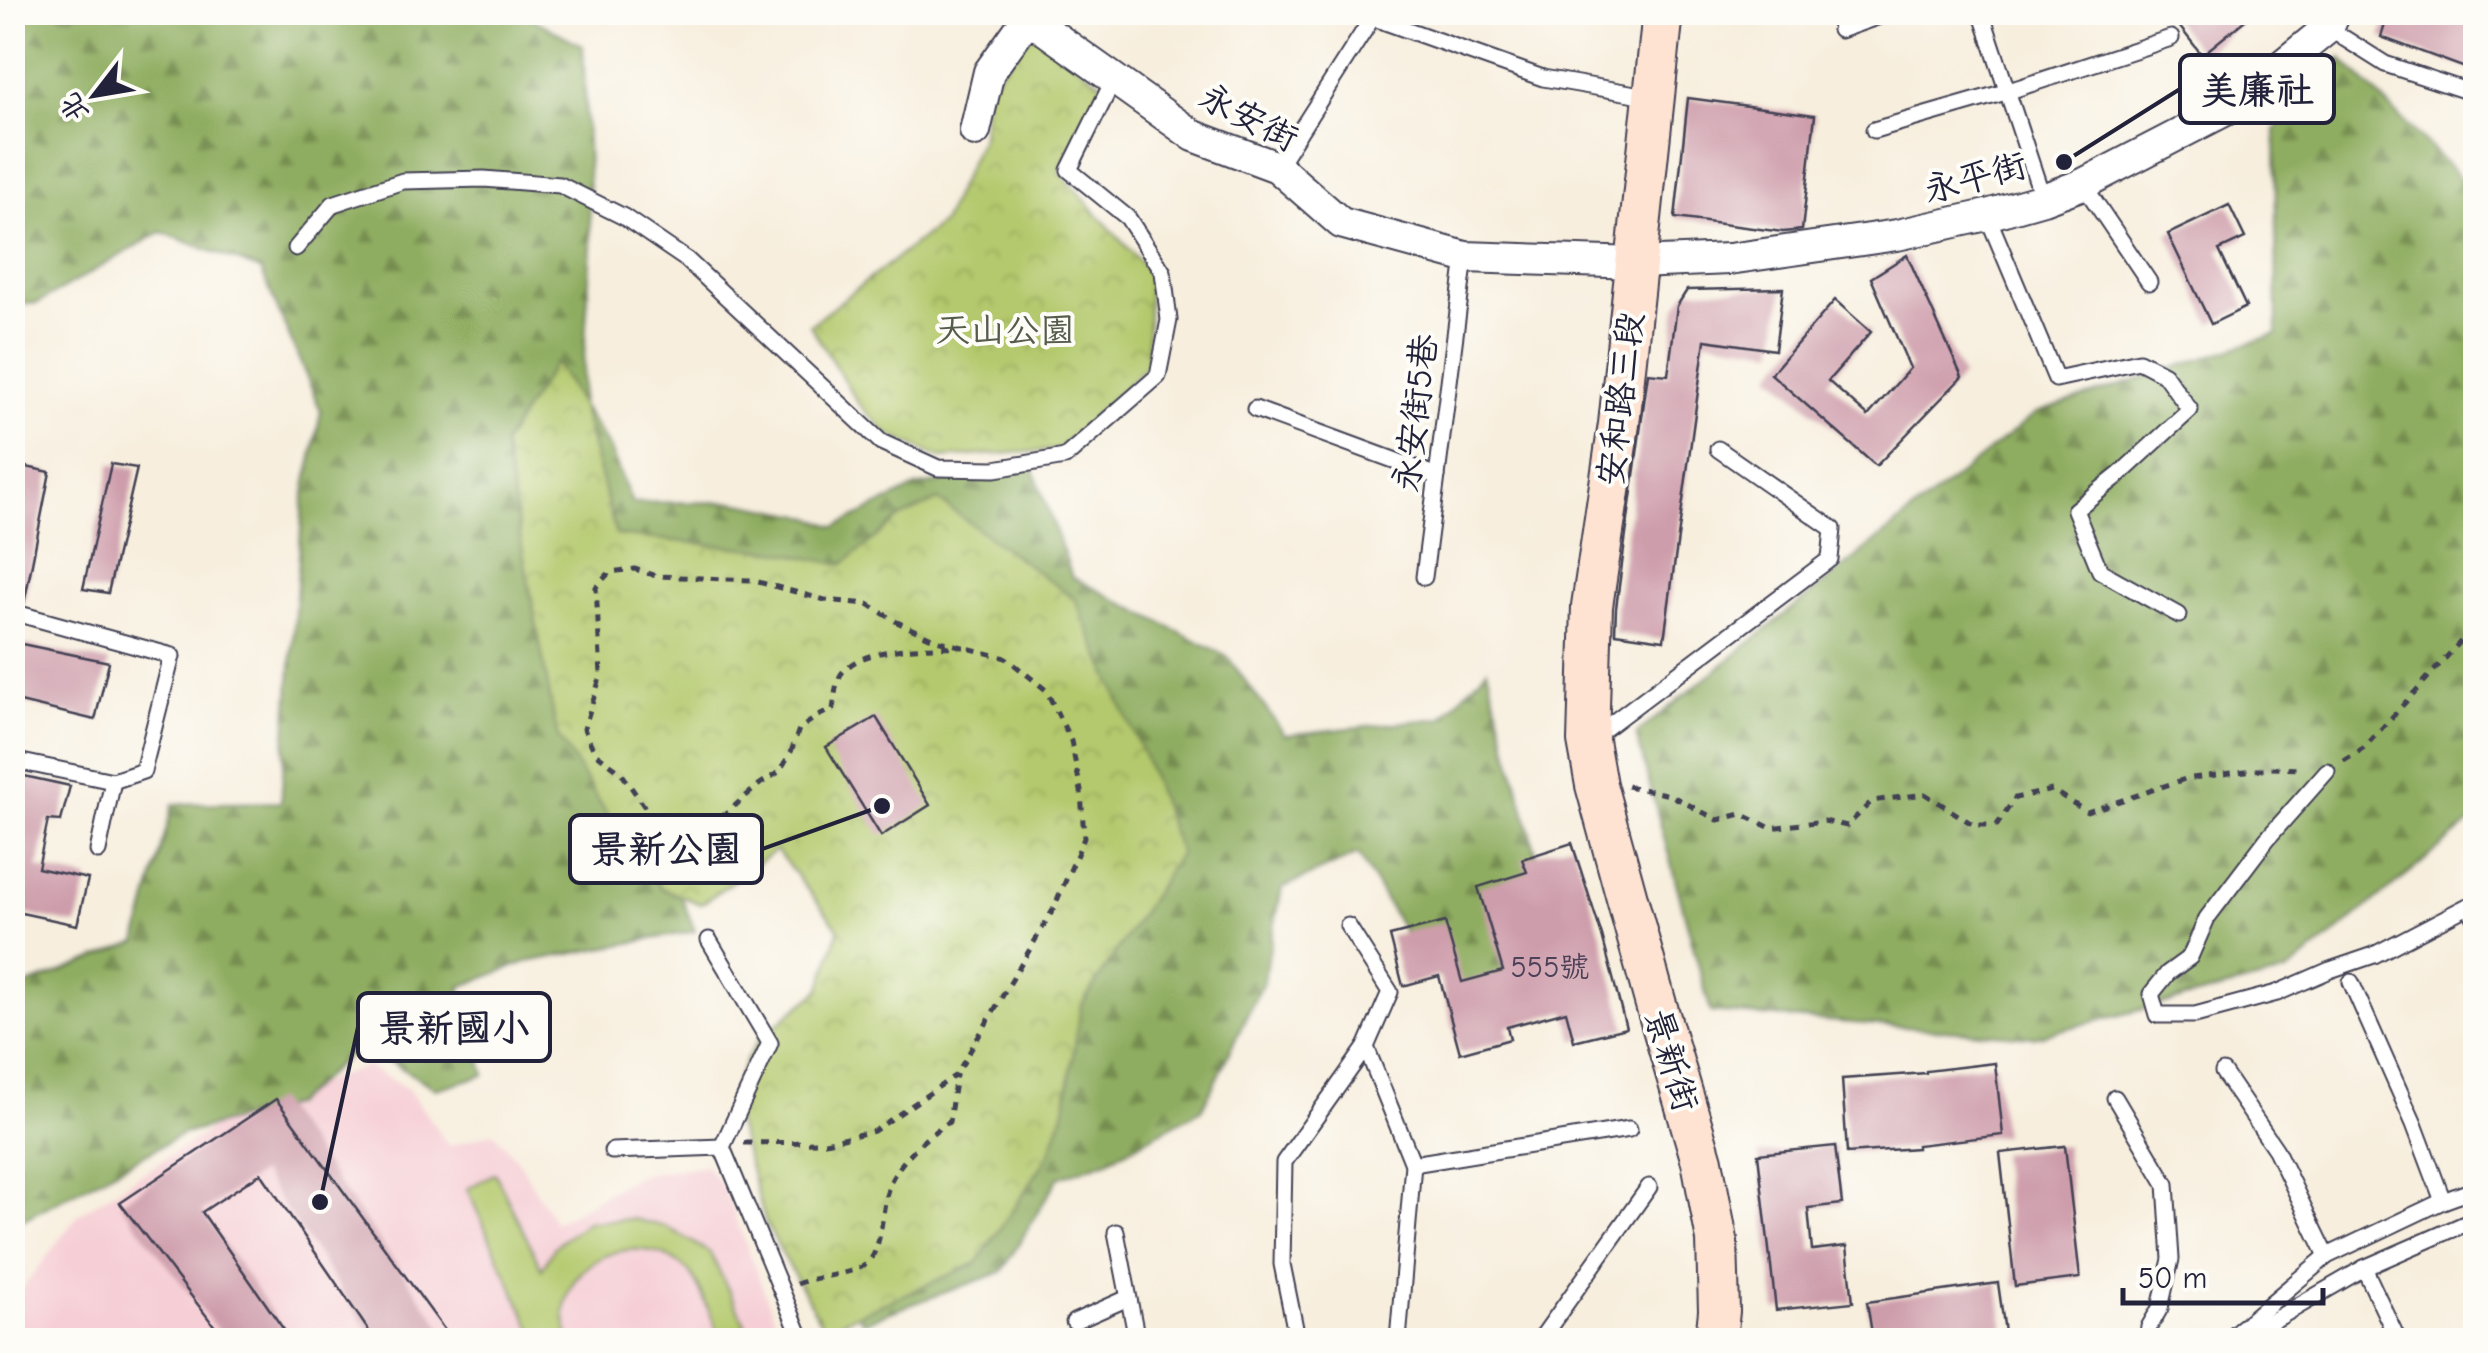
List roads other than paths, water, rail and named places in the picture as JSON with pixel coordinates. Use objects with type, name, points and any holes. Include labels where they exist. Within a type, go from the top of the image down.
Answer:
[{"type":"main road","name":"安和路三段","points":[[1596,785],[1588,742],[1592,606],[1619,424],[1663,12]]},
{"type":"main road","name":"景新街","points":[[1596,785],[1654,1002],[1702,1161],[1717,1240],[1716,1340]]},
{"type":"street","name":"永安街","points":[[1027,15],[1194,136],[1277,167],[1341,223],[1465,257],[1637,263]]},
{"type":"street","points":[[976,131],[989,72],[1027,15]]},
{"type":"street","name":"永平街","points":[[1637,263],[1748,256],[1897,235],[2043,199],[2083,184],[2228,109],[2333,17]]},
{"type":"lane","points":[[1840,30],[1891,12]]},
{"type":"lane","points":[[1981,12],[2043,199]]},
{"type":"lane","points":[[1277,167],[1375,15],[1543,78],[1654,97]]},
{"type":"lane","points":[[2333,17],[2385,64],[2476,94]]},
{"type":"lane","points":[[1874,130],[2008,92],[2171,38]]},
{"type":"lane","points":[[296,248],[333,204],[403,181],[484,179],[560,185],[624,217],[687,260],[881,442],[938,468],[995,469],[1065,457],[1158,376],[1169,320],[1163,272],[1128,218],[1070,170],[1114,79]]},
{"type":"lane","points":[[2083,184],[2149,282]]},
{"type":"lane","points":[[1987,215],[2056,379],[2140,361],[2164,374],[2190,410],[2075,510],[2100,571],[2179,615]]},
{"type":"lane","name":"永安街5巷","points":[[1424,577],[1465,257]]},
{"type":"lane","points":[[1255,409],[1438,476]]},
{"type":"lane","points":[[1588,742],[1830,559],[1832,529],[1718,449]]},
{"type":"lane","points":[[12,612],[172,656],[143,770],[113,781],[12,760]]},
{"type":"lane","points":[[2328,771],[2267,838],[2207,918],[2190,957],[2168,973],[2150,994],[2157,1015],[2195,1016],[2277,993],[2472,912]]},
{"type":"lane","points":[[98,850],[113,781]]},
{"type":"lane","points":[[1303,1340],[1296,1333],[1282,1264],[1284,1162],[1366,1047],[1390,992],[1348,926]]},
{"type":"lane","points":[[710,940],[770,1042],[722,1146],[802,1340]]},
{"type":"lane","points":[[2352,982],[2443,1201]]},
{"type":"lane","points":[[1366,1047],[1414,1164],[1398,1340]]},
{"type":"lane","points":[[2223,1072],[2276,1150],[2327,1256]]},
{"type":"lane","points":[[2116,1098],[2166,1184],[2171,1259],[2160,1308],[2149,1327],[2147,1340]]},
{"type":"lane","points":[[1414,1164],[1629,1129]]},
{"type":"lane","points":[[612,1151],[722,1146]]},
{"type":"lane","points":[[1540,1340],[1649,1187]]},
{"type":"lane","points":[[2226,1340],[2327,1256],[2476,1189]]},
{"type":"lane","points":[[2240,1329],[2266,1334],[2364,1268],[2476,1219]]},
{"type":"lane","points":[[1116,1232],[1137,1340]]},
{"type":"lane","points":[[2364,1268],[2398,1340]]},
{"type":"lane","points":[[1074,1322],[1128,1298]]},
{"type":"place","name":"美廉社","points":[[2064,162]]},
{"type":"place","name":"景新公園","points":[[882,806]]},
{"type":"place","name":"景新國小","points":[[320,1202]]},
{"type":"park label","name":"天山公園","points":[[1005,330]]}]
